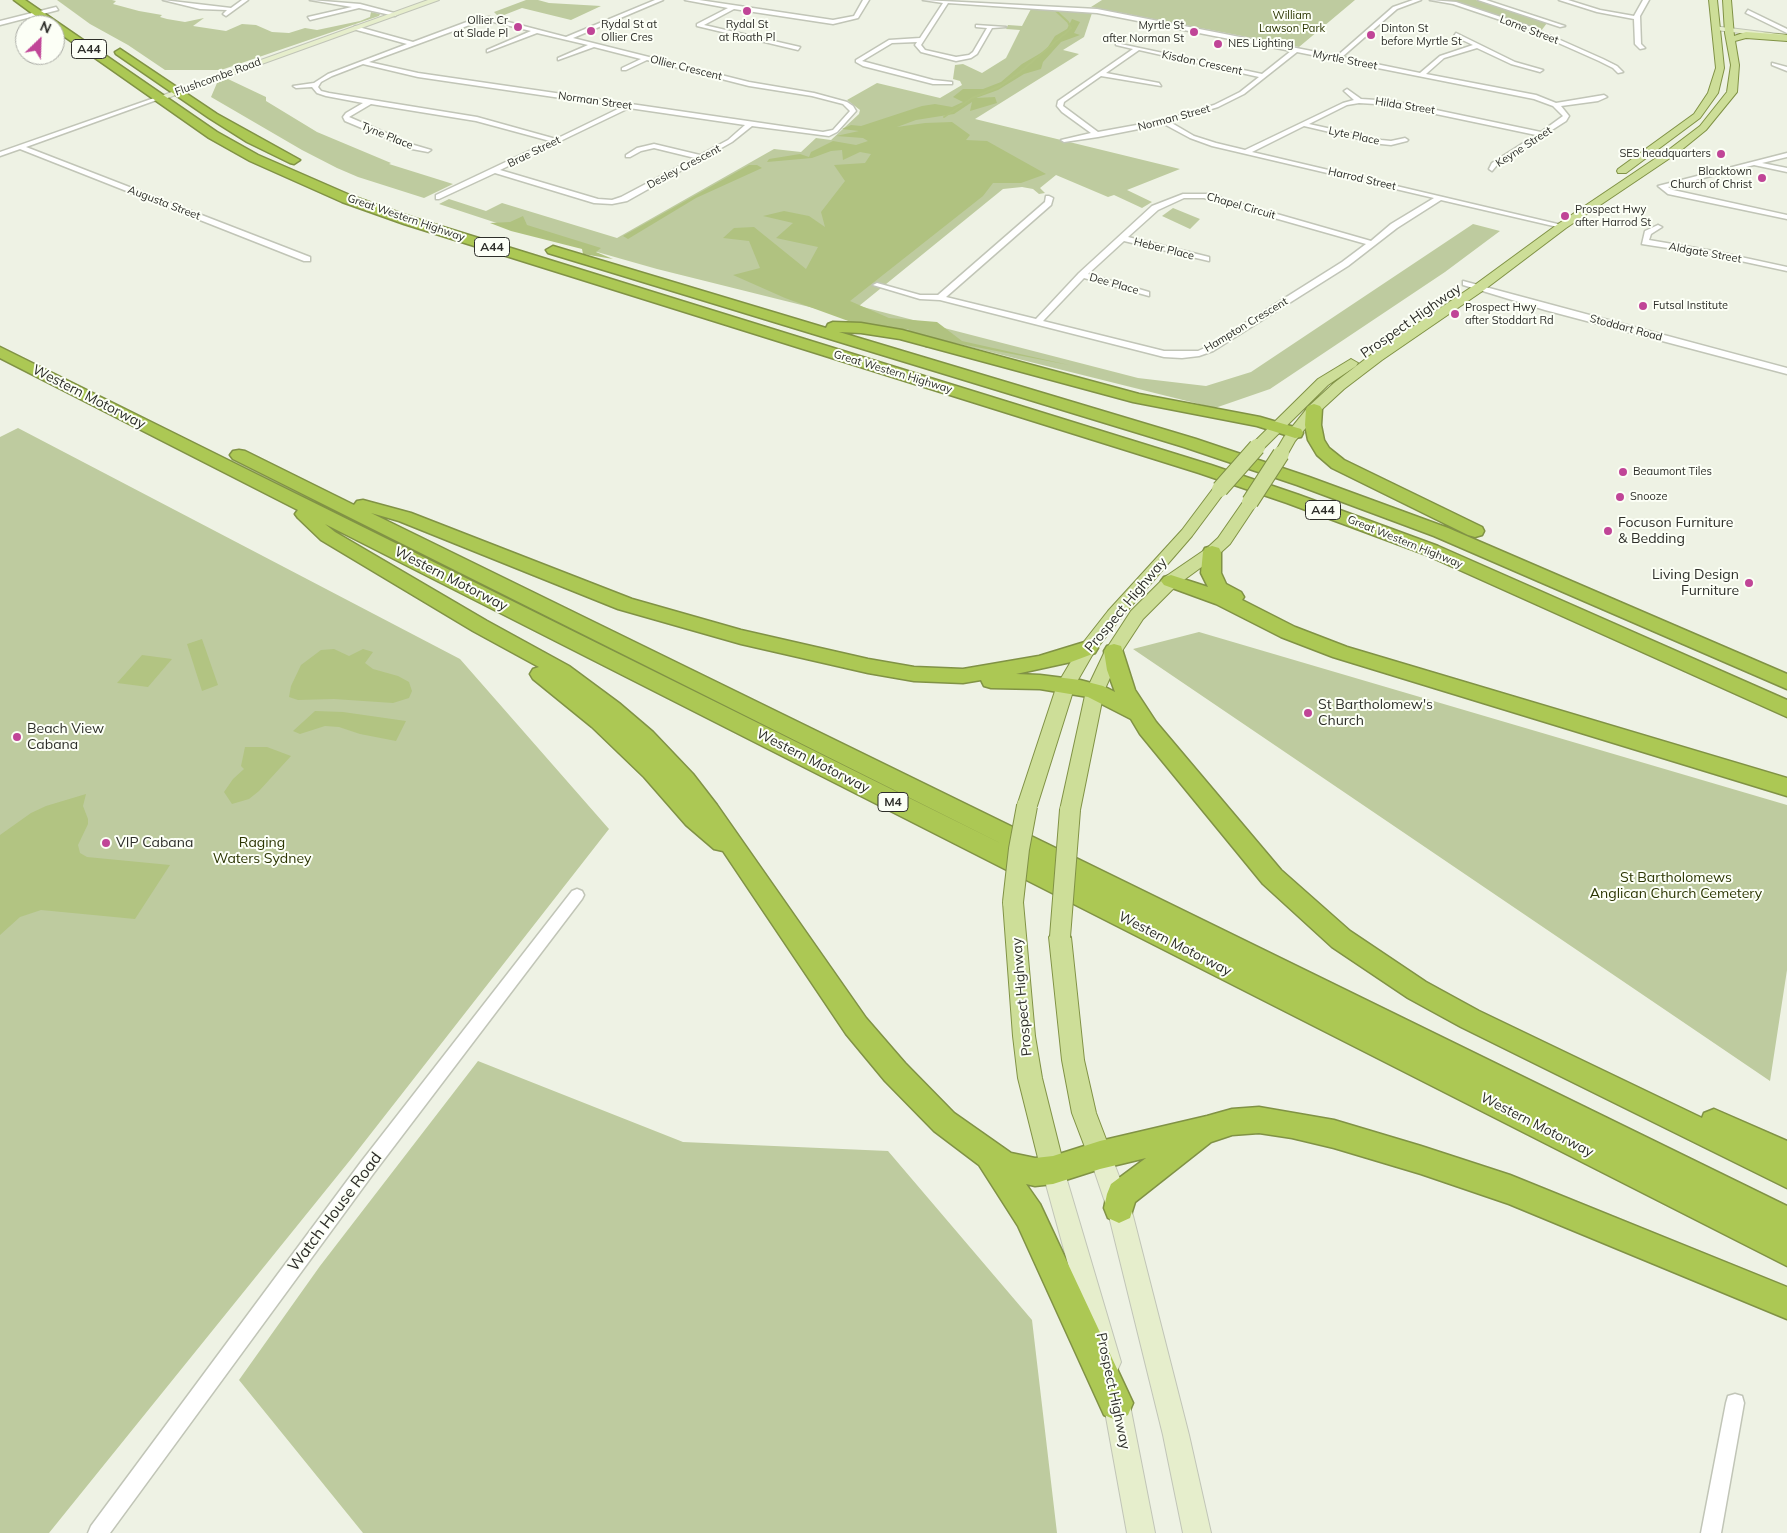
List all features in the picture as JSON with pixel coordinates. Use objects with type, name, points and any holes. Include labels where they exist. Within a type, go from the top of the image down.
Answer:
[{"type":"highway","name":"Great Western Highway","points":[[20,0],[213,135],[254,158],[347,199],[409,221],[844,348],[885,351],[1190,443],[1365,503],[1531,570],[1787,682]]},
{"type":"highway","points":[[42,0],[60,12]]},
{"type":"highway","name":"A44","points":[[113,48],[251,139],[309,166]]},
{"type":"highway","name":"Great Western Highway","points":[[542,246],[696,293],[844,348],[1293,498],[1431,550],[1787,709]]},
{"type":"highway","points":[[696,293],[831,327],[875,330],[902,335],[1063,380],[1139,399],[1277,427],[1294,433]]},
{"type":"highway","points":[[844,348],[856,334],[875,330]]},
{"type":"highway","points":[[844,348],[868,338],[890,336],[1088,393],[1238,426],[1253,431],[1261,443]]},
{"type":"highway","name":"Western Motorway","points":[[0,337],[1787,1222]]},
{"type":"highway","points":[[885,351],[894,345],[916,344]]},
{"type":"highway","name":"Western Motorway","points":[[0,352],[1787,1251]]},
{"type":"highway","points":[[1314,409],[1312,425],[1316,440],[1329,457],[1350,472],[1707,640],[1787,682]]},
{"type":"highway","points":[[312,491],[405,517],[550,576],[666,617],[741,637],[868,666],[914,674],[963,676],[986,681],[1040,682],[1066,685],[1095,691],[1139,714]]},
{"type":"highway","points":[[281,494],[328,536],[480,626],[562,671],[611,708],[645,738],[685,780],[742,858],[856,1026],[895,1072],[944,1122],[1006,1166],[1035,1172],[1053,1170],[1100,1155],[1207,1130],[1232,1122],[1259,1120],[1292,1124],[1334,1134],[1421,1160],[1510,1190],[1787,1304]]},
{"type":"highway","points":[[1212,552],[1211,573],[1218,588],[1267,615],[1324,640],[1377,659],[1787,780]]},
{"type":"highway","points":[[1171,581],[1223,599],[1288,632],[1360,659],[1787,787]]},
{"type":"highway","points":[[963,676],[1071,655],[1088,648]]},
{"type":"highway","points":[[1655,650],[1787,717]]},
{"type":"highway","points":[[1114,651],[1116,670],[1125,691],[1148,728],[1272,877],[1341,938],[1417,990],[1470,1019],[1787,1174]]},
{"type":"highway","points":[[1470,1019],[1516,1028],[1787,1156]]},
{"type":"highway","points":[[1119,1208],[1122,1194],[1207,1130]]},
{"type":"highway","points":[[988,1155],[1029,1215],[1116,1403]]},
{"type":"main road","points":[[1612,177],[1697,116],[1713,93],[1720,68],[1713,0]]},
{"type":"main road","name":"Prospect Highway","points":[[1100,1155],[1084,1113],[1073,1060],[1060,937],[1070,810],[1095,691],[1114,651],[1137,615],[1171,581],[1212,552],[1224,541],[1294,433],[1314,409],[1339,386],[1377,357],[1480,287],[1562,226],[1675,150],[1711,120],[1732,92],[1735,65],[1727,0]]},
{"type":"main road","points":[[1728,17],[1739,24],[1765,32]]},
{"type":"main road","points":[[1730,31],[1746,35],[1786,35]]},
{"type":"main road","name":"Prospect Highway","points":[[1053,1170],[1030,1078],[1024,1036],[1013,902],[1019,849],[1027,806],[1066,685],[1088,648],[1114,615],[1187,533],[1220,489],[1261,443],[1323,382],[1428,311],[1588,194]]},
{"type":"street","points":[[171,0],[228,12],[245,0]]},
{"type":"street","points":[[313,0],[360,6],[395,14]]},
{"type":"street","points":[[340,3],[348,0]]},
{"type":"street","name":"Flushcombe Road","points":[[0,154],[436,0]]},
{"type":"street","points":[[568,38],[660,0]]},
{"type":"street","points":[[688,0],[820,21],[845,22],[857,17],[866,0]]},
{"type":"street","name":"Myrtle Street","points":[[926,0],[1015,2],[1093,10],[1536,97],[1555,105]]},
{"type":"street","points":[[1338,58],[1395,8],[1418,0]]},
{"type":"street","name":"Lorne Street","points":[[1422,0],[1454,3],[1529,28],[1601,60],[1615,67],[1620,72]]},
{"type":"street","points":[[1481,0],[1562,26]]},
{"type":"street","points":[[1562,0],[1599,11],[1638,18]]},
{"type":"street","points":[[1642,48],[1638,44],[1638,18],[1646,0]]},
{"type":"street","points":[[947,1],[921,40],[918,47],[923,51],[956,60],[968,57],[976,53],[990,26]]},
{"type":"street","points":[[310,18],[360,6]]},
{"type":"street","points":[[733,7],[696,25],[798,48]]},
{"type":"street","points":[[0,23],[38,12],[60,12]]},
{"type":"street","points":[[1748,12],[1786,35]]},
{"type":"street","name":"Ollier Crescent","points":[[296,86],[315,85],[327,76],[484,16],[731,80],[838,101],[851,107],[852,114],[829,134]]},
{"type":"street","points":[[978,26],[1003,27]]},
{"type":"street","points":[[1716,27],[1730,31],[1786,35]]},
{"type":"street","points":[[355,28],[413,44]]},
{"type":"street","points":[[489,51],[538,30]]},
{"type":"street","points":[[1456,36],[1525,68],[1540,70]]},
{"type":"street","points":[[921,40],[891,41],[855,62],[933,82],[950,83]]},
{"type":"street","name":"Kisdon Crescent","points":[[1118,44],[1264,76]]},
{"type":"street","points":[[560,59],[594,45]]},
{"type":"street","points":[[1422,75],[1442,57],[1477,46]]},
{"type":"street","points":[[1098,135],[1064,111],[1060,104],[1067,95],[1137,49]]},
{"type":"street","name":"Norman Street","points":[[1064,140],[1165,122],[1225,102],[1264,76],[1296,50]]},
{"type":"street","points":[[624,69],[647,58]]},
{"type":"street","name":"Norman Street","points":[[363,62],[408,74],[829,134]]},
{"type":"street","points":[[1774,64],[1787,69]]},
{"type":"street","points":[[1100,74],[1159,86]]},
{"type":"street","points":[[720,86],[731,80]]},
{"type":"street","points":[[162,81],[181,85],[204,82]]},
{"type":"street","points":[[315,85],[317,90],[325,94],[477,119],[556,141]]},
{"type":"street","points":[[1347,91],[1359,101]]},
{"type":"street","points":[[1555,105],[1604,97]]},
{"type":"street","name":"Hilda Street","points":[[1246,152],[1345,104],[1359,101],[1393,103],[1542,134]]},
{"type":"street","name":"Tyne Place","points":[[369,102],[348,114],[347,120],[412,147],[428,150]]},
{"type":"street","name":"Keyne Street","points":[[1492,169],[1494,164],[1564,120],[1566,116],[1563,111],[1555,105]]},
{"type":"street","name":"Brae Street","points":[[439,197],[627,106]]},
{"type":"street","name":"Harrod Street","points":[[1165,122],[1203,141],[1562,226]]},
{"type":"street","name":"Desley Crescent","points":[[496,171],[612,204],[732,140],[750,124]]},
{"type":"street","name":"Lyte Place","points":[[1302,124],[1381,142],[1405,140]]},
{"type":"street","points":[[628,156],[639,149],[654,146],[702,157]]},
{"type":"street","name":"Augusta Street","points":[[20,148],[308,259]]},
{"type":"street","points":[[1787,155],[1662,186],[1671,192],[1787,217]]},
{"type":"street","points":[[1751,163],[1787,170]]},
{"type":"street","name":"Chapel Circuit","points":[[1037,322],[1082,275],[1155,208],[1179,197],[1193,194],[1204,196],[1371,243]]},
{"type":"street","points":[[940,298],[1048,203],[1049,198]]},
{"type":"street","name":"Hampton Crescent","points":[[878,285],[920,297],[940,298],[1164,354],[1182,355],[1199,353],[1210,349],[1345,264],[1394,226],[1439,198]]},
{"type":"street","name":"Aldgate Street","points":[[1658,227],[1648,233],[1645,242],[1713,253],[1787,269]]},
{"type":"street","name":"Heber Place","points":[[1122,238],[1206,259]]},
{"type":"street","name":"Dee Place","points":[[1082,275],[1146,294]]},
{"type":"street","name":"Stoddart Road","points":[[1466,283],[1566,312],[1787,371]]},
{"type":"street","name":"Watch House Road","points":[[98,1533],[367,1168],[577,895]]},
{"type":"street","name":"Prospect Highway","points":[[1100,1155],[1119,1208],[1176,1435],[1197,1533]]},
{"type":"street","name":"Prospect Highway","points":[[1053,1170],[1106,1349],[1141,1533]]},
{"type":"street","points":[[1711,1533],[1735,1403]]},
{"type":"green space","points":[[57,0],[112,0],[116,1],[113,4],[162,15],[160,17],[167,19],[185,22],[204,18],[193,26],[226,31],[242,24],[256,25],[272,32],[289,33],[305,28],[317,30],[360,21],[370,17],[371,12],[380,14],[379,16],[221,70],[165,70],[128,45],[90,24]]},
{"type":"green space","points":[[526,0],[601,6],[571,20],[522,8],[499,17],[494,12]]},
{"type":"green space","name":"William Lawson Park","points":[[1102,0],[1355,0],[1299,47],[1091,7]]},
{"type":"green space","points":[[1443,0],[1476,0],[1547,23],[1541,31],[1456,2]]},
{"type":"green space","points":[[1031,9],[1092,13],[1084,37],[1063,50],[1079,54],[975,119],[1180,169],[1127,190],[1152,202],[1142,208],[1114,195],[1108,197],[1056,175],[1040,188],[1045,193],[1039,194],[1033,189],[1022,187],[1003,189],[859,306],[1138,378],[1206,386],[1251,372],[1473,224],[1500,231],[1445,272],[1270,389],[1215,408],[657,269],[509,227],[439,204],[449,199],[486,211],[502,203],[617,238],[774,149],[801,152],[816,138],[831,140],[859,114],[860,110],[847,100],[877,83],[940,98],[962,85],[960,81],[953,79],[955,65],[963,64],[982,73],[1006,58],[1020,30],[1006,29],[1008,25],[1022,26]]},
{"type":"green space","points":[[228,79],[266,97],[266,101],[317,132],[391,163],[389,164],[453,184],[424,198],[358,177],[337,168],[302,150],[211,97],[217,83]]},
{"type":"green space","points":[[1173,208],[1200,219],[1190,229],[1162,216]]},
{"type":"green space","name":"Raging Waters Sydney","points":[[18,428],[460,659],[609,829],[351,1159],[49,1533],[0,1533],[0,437]]},
{"type":"green space","name":"St Bartholomews Anglican Church Cemetery","points":[[1199,632],[1787,805],[1787,970],[1770,1081],[1133,649]]},
{"type":"green space","points":[[478,1061],[683,1142],[888,1151],[1032,1320],[1057,1533],[363,1533],[239,1380],[320,1266]]},
{"type":"shaded area","points":[[1072,19],[1080,22],[1074,33],[1080,35],[1061,42],[1043,62],[1041,69],[1024,74],[998,90],[976,98],[995,97],[997,103],[970,111],[972,102],[954,114],[916,120],[897,127],[952,122],[970,135],[966,140],[987,141],[1046,174],[1021,183],[993,183],[983,196],[850,301],[889,318],[937,322],[962,341],[1069,365],[950,342],[926,348],[908,329],[873,330],[785,298],[733,275],[760,268],[749,241],[723,238],[734,228],[754,227],[806,269],[818,247],[776,238],[793,223],[763,216],[784,211],[809,216],[825,227],[821,212],[845,181],[834,165],[865,163],[871,154],[860,152],[843,160],[842,150],[831,151],[812,158],[767,162],[769,159],[800,154],[809,157],[811,152],[833,141],[856,145],[868,141],[863,138],[836,136],[859,131],[842,129],[851,125],[861,126],[922,106],[935,104],[952,107],[963,102],[953,97],[963,89],[983,89],[1001,82],[1022,64],[1046,50],[1055,36],[1067,29]]},
{"type":"shaded area","points":[[749,165],[757,165],[762,168],[696,198],[628,239],[623,236]]},
{"type":"shaded area","points":[[523,216],[527,225],[601,248],[596,252],[613,259],[583,254],[582,249],[511,231],[490,223],[510,222]]},
{"type":"shaded area","points":[[202,639],[218,685],[202,691],[187,644]]},
{"type":"shaded area","points":[[334,649],[349,656],[363,649],[373,652],[365,663],[373,669],[398,676],[409,682],[412,691],[409,698],[393,703],[334,699],[298,700],[289,697],[291,686],[301,665],[321,650]]},
{"type":"shaded area","points":[[142,655],[172,659],[148,687],[117,683]]},
{"type":"shaded area","points":[[315,711],[343,712],[406,721],[396,741],[360,734],[339,727],[325,726],[300,734],[293,731]]},
{"type":"shaded area","points":[[245,747],[267,747],[291,756],[259,791],[249,799],[232,804],[224,792],[233,779],[244,769],[241,766]]},
{"type":"shaded area","points":[[86,794],[83,806],[88,824],[78,845],[80,853],[87,857],[170,865],[135,919],[41,910],[20,917],[0,935],[0,835],[31,813],[46,806]]},
{"type":"waterway","points":[[944,117],[972,98],[1000,86],[1020,72],[1067,32],[1071,28],[1068,22],[1055,10]]},
{"type":"place","name":"Rydal St at Roath Pl","points":[[747,11]]},
{"type":"place","name":"Ollier Cr at Slade Pl","points":[[518,27]]},
{"type":"place","name":"Rydal St at Ollier Cres","points":[[591,31]]},
{"type":"place","name":"Myrtle St after Norman St","points":[[1194,32]]},
{"type":"place","name":"Dinton St before Myrtle St","points":[[1371,35]]},
{"type":"place","name":"NES Lighting","points":[[1218,44]]},
{"type":"place","name":"SES headquarters","points":[[1721,154]]},
{"type":"place","name":"Blacktown Church of Christ","points":[[1762,178]]},
{"type":"place","name":"Prospect Hwy after Harrod St","points":[[1565,216]]},
{"type":"place","name":"Futsal Institute","points":[[1643,306]]},
{"type":"place","name":"Prospect Hwy after Stoddart Rd","points":[[1455,314]]},
{"type":"place","name":"Beaumont Tiles","points":[[1623,472]]},
{"type":"place","name":"Snooze","points":[[1620,497]]},
{"type":"place","name":"Focuson Furniture & Bedding","points":[[1608,531]]},
{"type":"place","name":"Living Design Furniture","points":[[1749,583]]},
{"type":"place","name":"St Bartholomew's Church","points":[[1308,713]]},
{"type":"place","name":"Beach View Cabana","points":[[17,737]]},
{"type":"place","name":"VIP Cabana","points":[[106,843]]}]
